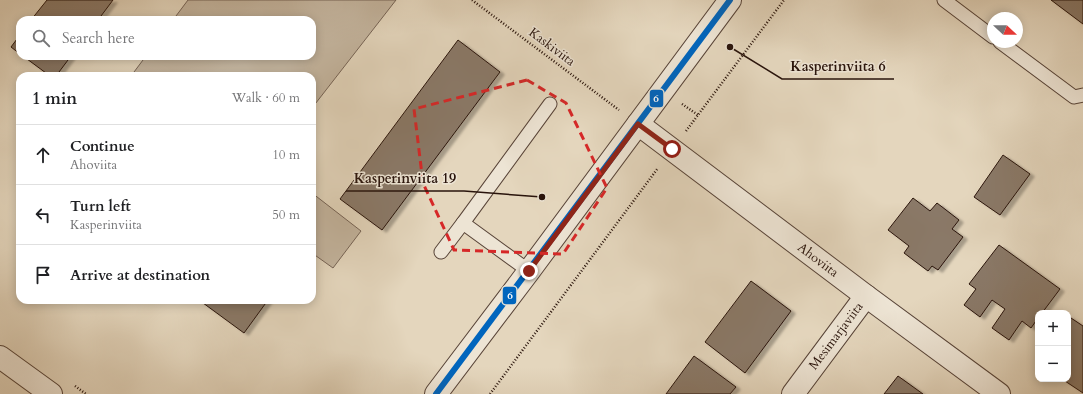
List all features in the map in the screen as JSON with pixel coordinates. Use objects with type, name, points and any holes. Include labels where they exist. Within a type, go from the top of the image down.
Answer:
[{"type":"street","points":[[436,394],[730,0]]},
{"type":"street","name":"Ahoviita","points":[[638,124],[999,394]]},
{"type":"street","name":"Mesimarjaviita","points":[[793,394],[866,296]]},
{"type":"street","points":[[0,357],[50,394]]},
{"type":"lane","points":[[944,0],[987,32]]},
{"type":"lane","points":[[1008,48],[1074,97],[1083,95]]},
{"type":"lane","points":[[441,252],[550,104]]},
{"type":"lane","points":[[463,223],[529,271]]},
{"type":"path","name":"Kaskiviita","points":[[472,0],[619,110]]},
{"type":"path","points":[[490,394],[784,0]]},
{"type":"highlighted area","points":[[527,80],[566,103],[607,188],[563,254],[454,250],[423,183],[414,109]]},
{"type":"shaded area","points":[[188,0],[396,0],[316,103],[316,72],[134,72],[143,60],[316,60],[316,16],[176,16]]},
{"type":"shaded area","points":[[316,196],[361,231],[333,268],[316,256]]},
{"type":"building","points":[[47,0],[113,0],[101,16],[34,16]]},
{"type":"building","points":[[1051,0],[1083,0],[1083,24]]},
{"type":"building","points":[[16,40],[16,51],[11,47]]},
{"type":"building","points":[[458,40],[500,72],[382,230],[340,199]]},
{"type":"building","points":[[28,60],[68,60],[59,72],[45,72]]},
{"type":"building","points":[[1003,155],[1030,174],[1000,215],[974,197]]},
{"type":"building","points":[[913,198],[930,211],[937,203],[959,220],[952,229],[963,237],[938,270],[932,266],[928,271],[904,253],[909,246],[888,230]]},
{"type":"building","points":[[999,245],[1060,289],[1044,310],[1035,310],[1035,322],[1031,328],[1022,321],[1009,340],[992,328],[1005,309],[992,300],[980,317],[964,305],[976,289],[969,284]]},
{"type":"building","points":[[751,281],[791,311],[745,373],[705,342]]},
{"type":"building","points":[[204,304],[265,304],[244,333]]},
{"type":"building","points":[[1071,318],[1083,326],[1083,393],[1066,382],[1071,382]]},
{"type":"building","points":[[694,356],[736,387],[730,394],[666,394]]},
{"type":"building","points":[[898,376],[923,394],[884,394]]},
{"type":"transit line","name":"6","points":[[436,394],[730,0]]},
{"type":"place","name":"Kasperinviita 6","points":[[730,47]]},
{"type":"place","name":"Kasperinviita 19","points":[[542,197]]},
{"type":"route","points":[[529,271],[638,124],[672,149]]}]
